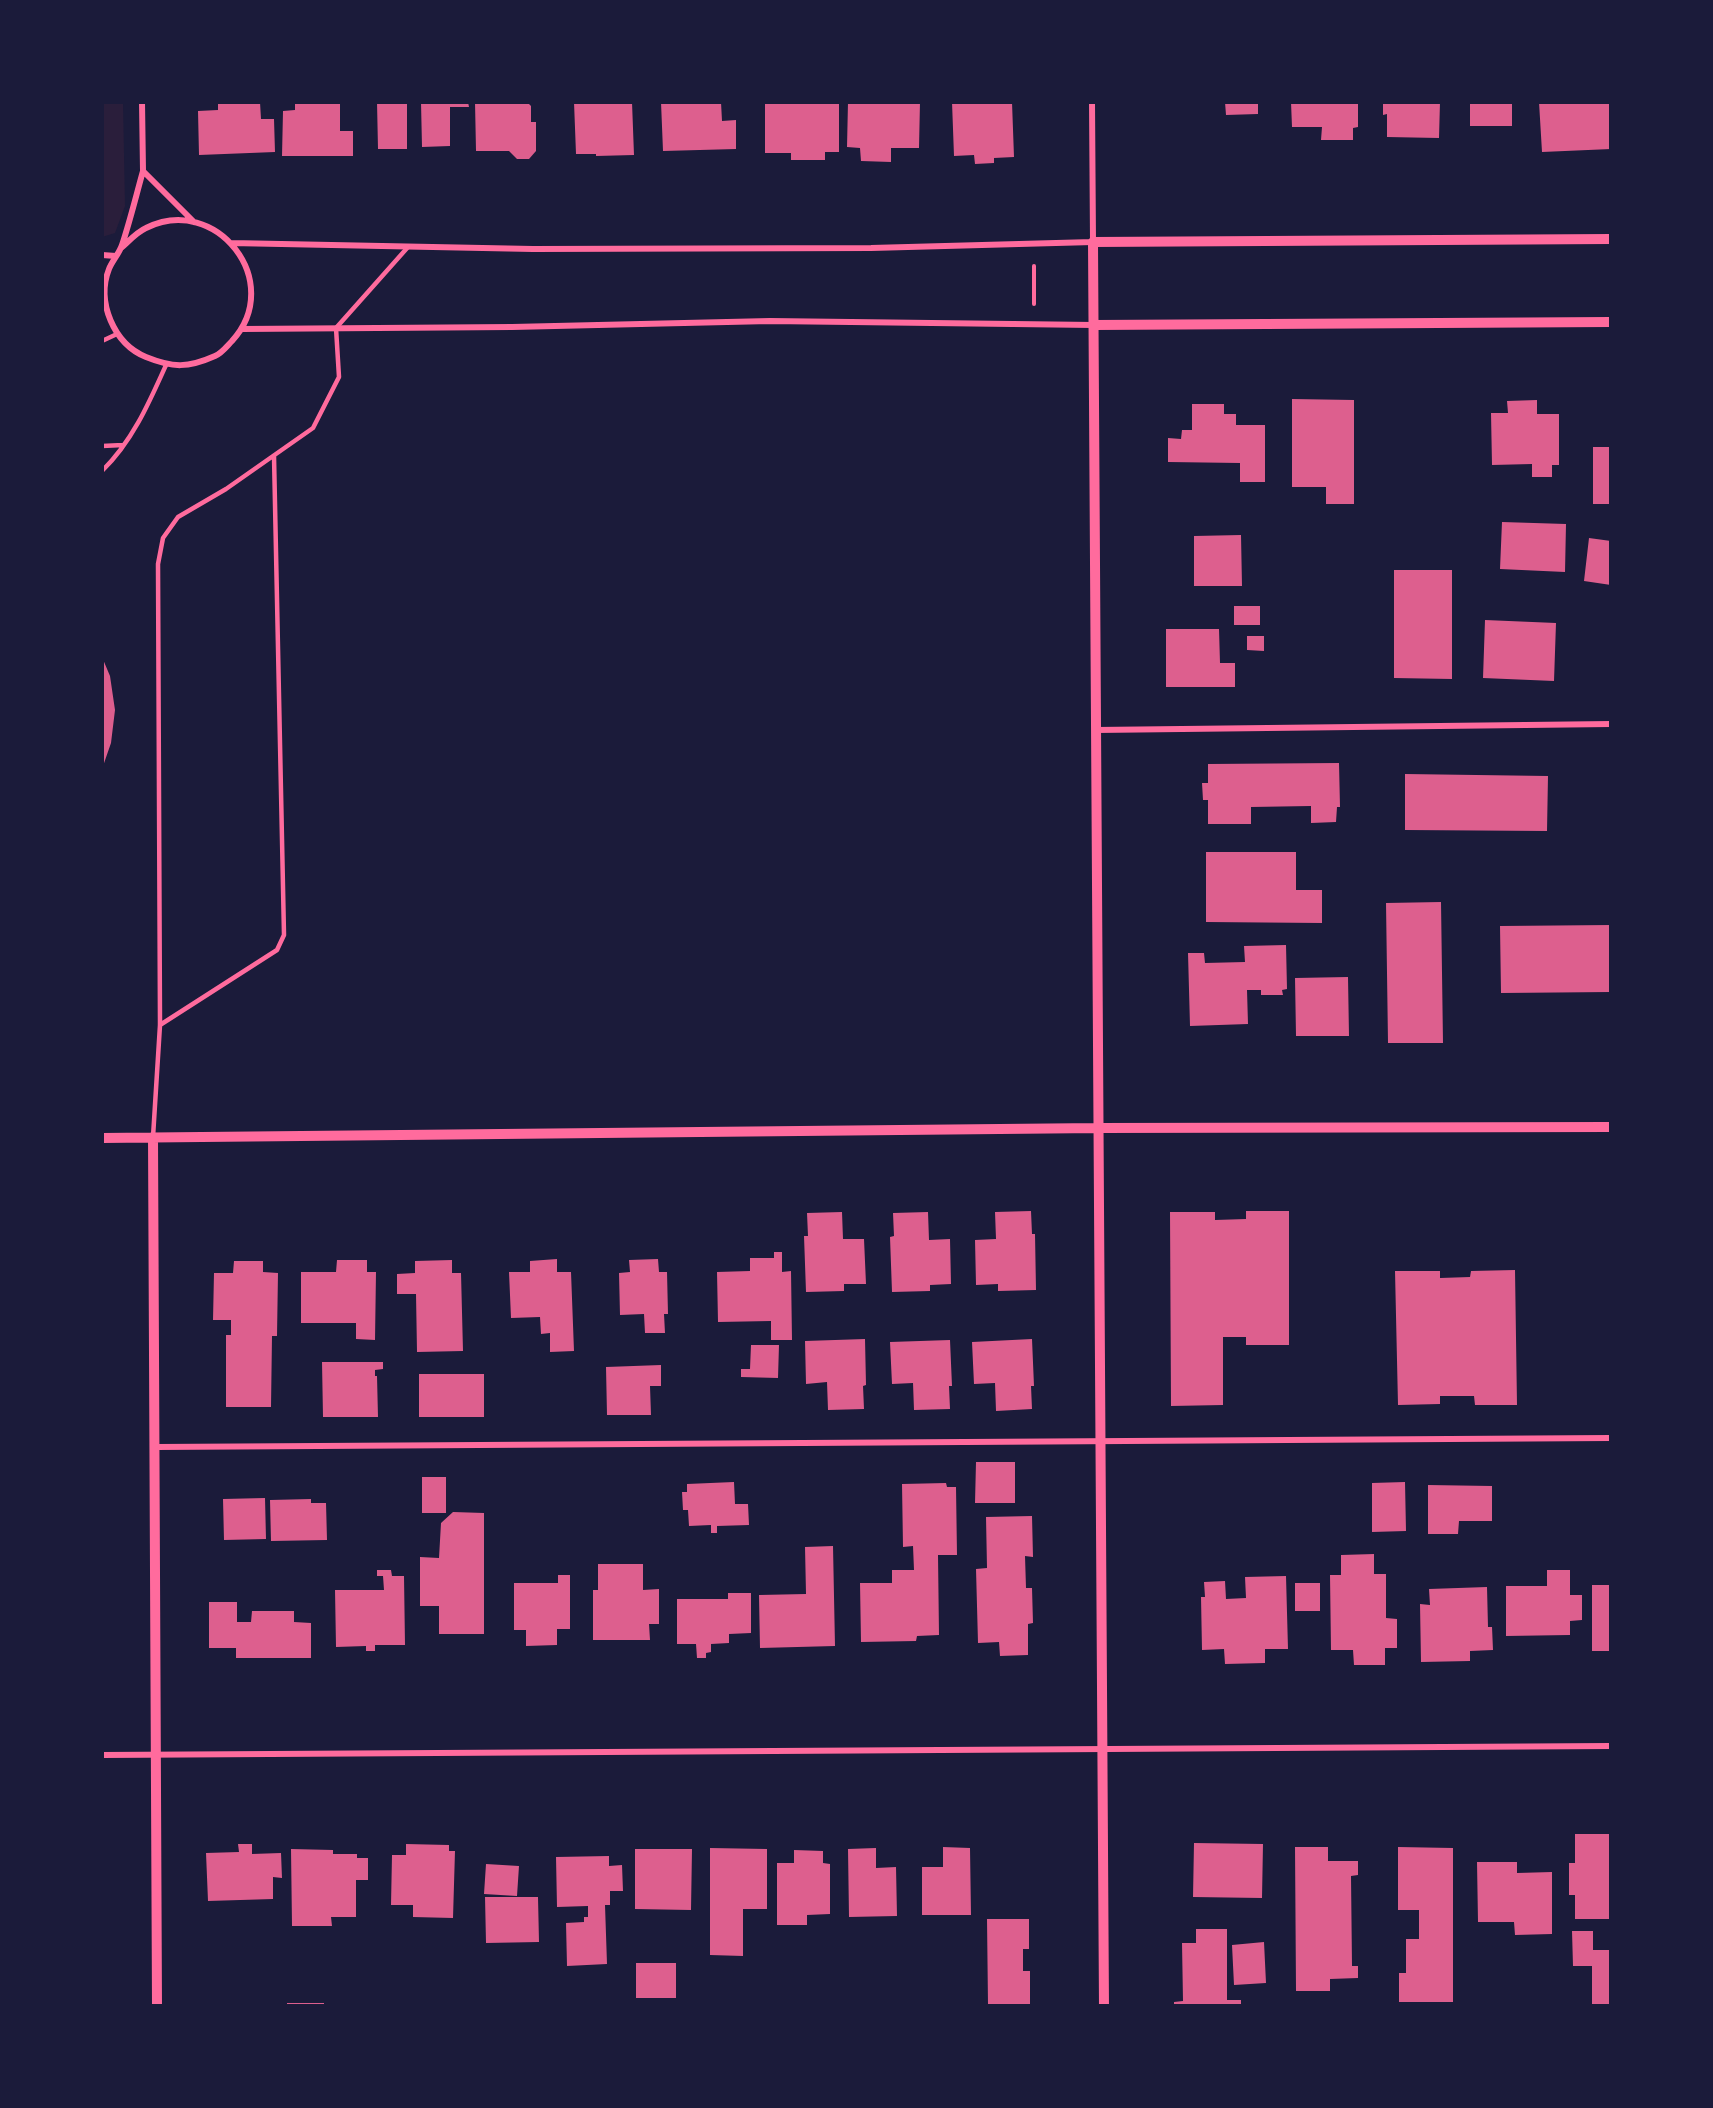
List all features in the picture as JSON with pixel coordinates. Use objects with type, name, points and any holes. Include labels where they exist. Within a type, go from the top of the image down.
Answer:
[{"type":"street","points":[[107,312],[105,287],[109,270],[121,248],[143,171],[142,102]]},
{"type":"street","points":[[1092,102],[1104,2006]]},
{"type":"street","points":[[143,171],[194,222]]},
{"type":"street","points":[[102,303],[117,334],[135,352],[166,365],[196,364],[220,354],[242,329],[251,306],[252,290],[245,264],[231,243],[218,232],[194,222],[170,221],[146,228],[121,248]]},
{"type":"street","points":[[231,243],[533,249],[859,248],[1093,242],[1611,239]]},
{"type":"street","points":[[102,255],[116,256]]},
{"type":"street","points":[[242,329],[512,327],[770,321],[1094,325],[1611,322]]},
{"type":"street","points":[[1096,730],[1611,724]]},
{"type":"street","points":[[102,1138],[1099,1128],[1611,1127]]},
{"type":"street","points":[[153,1137],[157,2006]]},
{"type":"street","points":[[156,1447],[1611,1438]]},
{"type":"street","points":[[102,1755],[1611,1746]]},
{"type":"lane","points":[[153,1137],[160,1025],[158,564],[162,538],[178,517],[226,489],[313,429],[339,377],[336,328],[408,247]]},
{"type":"lane","points":[[102,341],[117,334]]},
{"type":"lane","points":[[102,471],[115,458],[145,411],[166,365]]},
{"type":"lane","points":[[102,446],[123,445]]},
{"type":"lane","points":[[160,1025],[277,950],[284,935],[274,456]]},
{"type":"path","points":[[1034,260],[1034,305]]},
{"type":"shaded area","points":[[102,102],[123,102],[125,206],[115,233],[102,237]]},
{"type":"building","points":[[218,102],[260,102],[261,119],[274,119],[275,152],[199,155],[198,111],[218,110]]},
{"type":"building","points":[[295,102],[340,102],[340,131],[353,131],[353,156],[282,156],[283,111],[295,110]]},
{"type":"building","points":[[377,102],[407,102],[407,149],[378,149]]},
{"type":"building","points":[[421,102],[468,102],[469,107],[450,107],[450,146],[422,147]]},
{"type":"building","points":[[475,102],[527,102],[531,106],[531,122],[536,122],[536,151],[529,159],[517,159],[509,151],[476,151]]},
{"type":"building","points":[[574,102],[632,102],[634,155],[576,154]]},
{"type":"building","points":[[661,102],[721,102],[722,121],[736,120],[736,149],[663,151]]},
{"type":"building","points":[[765,102],[839,103],[839,152],[825,152],[825,160],[791,160],[791,153],[765,153]]},
{"type":"building","points":[[848,102],[920,102],[919,148],[891,148],[891,162],[861,161],[860,148],[847,147]]},
{"type":"building","points":[[952,102],[1012,102],[1014,157],[994,158],[994,163],[975,164],[974,155],[954,156]]},
{"type":"building","points":[[1225,102],[1258,102],[1258,114],[1226,115]]},
{"type":"building","points":[[1291,102],[1358,102],[1358,127],[1353,128],[1353,140],[1321,140],[1322,127],[1292,127]]},
{"type":"building","points":[[1383,102],[1440,102],[1439,138],[1387,137],[1387,114],[1383,115]]},
{"type":"building","points":[[1470,102],[1512,102],[1512,126],[1470,126]]},
{"type":"building","points":[[1539,102],[1611,102],[1611,149],[1542,152]]},
{"type":"building","points":[[1292,399],[1354,400],[1354,504],[1326,504],[1326,487],[1292,487]]},
{"type":"building","points":[[1537,400],[1537,414],[1559,414],[1559,465],[1552,465],[1552,477],[1532,477],[1532,464],[1492,465],[1491,413],[1508,413],[1507,401]]},
{"type":"building","points":[[1192,404],[1224,404],[1224,414],[1236,414],[1236,425],[1265,425],[1265,482],[1240,482],[1240,463],[1168,462],[1168,438],[1181,439],[1182,430],[1192,430]]},
{"type":"building","points":[[1593,447],[1611,447],[1611,504],[1593,504]]},
{"type":"building","points":[[1502,522],[1566,524],[1565,572],[1500,569]]},
{"type":"building","points":[[1241,535],[1242,586],[1194,586],[1194,536]]},
{"type":"building","points":[[1589,538],[1611,541],[1611,585],[1584,581]]},
{"type":"building","points":[[1394,570],[1452,570],[1452,679],[1394,678]]},
{"type":"building","points":[[1234,606],[1260,606],[1260,625],[1234,625]]},
{"type":"building","points":[[1485,620],[1556,623],[1554,681],[1483,678]]},
{"type":"building","points":[[1166,629],[1219,629],[1220,663],[1235,663],[1235,687],[1166,687]]},
{"type":"building","points":[[1247,636],[1264,636],[1264,651],[1247,650]]},
{"type":"building","points":[[102,657],[110,676],[115,710],[111,743],[102,769]]},
{"type":"building","points":[[1339,763],[1340,807],[1337,807],[1336,822],[1311,823],[1311,806],[1251,807],[1251,824],[1208,824],[1208,800],[1203,800],[1202,783],[1208,783],[1208,764]]},
{"type":"building","points":[[1405,774],[1548,776],[1547,831],[1405,830]]},
{"type":"building","points":[[1206,852],[1296,852],[1296,890],[1322,890],[1322,923],[1206,922]]},
{"type":"building","points":[[1441,902],[1443,1043],[1388,1043],[1386,903]]},
{"type":"building","points":[[1611,925],[1611,992],[1501,993],[1500,926]]},
{"type":"building","points":[[1286,945],[1287,989],[1282,990],[1283,995],[1261,995],[1261,990],[1247,990],[1248,1024],[1190,1026],[1188,953],[1204,953],[1205,963],[1245,962],[1244,946]]},
{"type":"building","points":[[1348,977],[1349,1036],[1296,1036],[1295,978]]},
{"type":"building","points":[[1031,1211],[1032,1234],[1035,1234],[1036,1290],[998,1291],[998,1284],[976,1285],[975,1240],[996,1239],[995,1212]]},
{"type":"building","points":[[1246,1211],[1289,1211],[1289,1345],[1246,1345],[1246,1337],[1223,1337],[1223,1405],[1171,1406],[1170,1212],[1215,1212],[1215,1220],[1246,1219]]},
{"type":"building","points":[[842,1212],[843,1239],[864,1239],[866,1284],[844,1284],[844,1291],[806,1292],[804,1236],[808,1236],[807,1213]]},
{"type":"building","points":[[928,1212],[929,1240],[950,1239],[951,1284],[930,1285],[930,1291],[892,1292],[890,1237],[894,1236],[893,1213]]},
{"type":"building","points":[[774,1252],[782,1252],[782,1272],[791,1271],[792,1340],[771,1340],[771,1321],[718,1322],[717,1272],[750,1271],[750,1258],[774,1258]]},
{"type":"building","points":[[557,1259],[557,1272],[571,1272],[574,1351],[550,1352],[550,1333],[541,1334],[540,1317],[511,1318],[509,1272],[530,1272],[530,1261]]},
{"type":"building","points":[[658,1259],[659,1272],[667,1272],[668,1314],[664,1314],[665,1333],[645,1333],[644,1314],[620,1315],[619,1273],[630,1272],[629,1260]]},
{"type":"building","points":[[337,1260],[367,1260],[367,1272],[376,1272],[375,1340],[356,1339],[356,1323],[301,1323],[301,1272],[336,1272]]},
{"type":"building","points":[[452,1260],[452,1273],[461,1273],[463,1351],[417,1352],[416,1294],[397,1294],[397,1274],[415,1273],[415,1261]]},
{"type":"building","points":[[234,1261],[263,1261],[263,1272],[278,1273],[277,1336],[272,1336],[271,1407],[226,1407],[226,1335],[231,1335],[231,1320],[213,1320],[214,1273],[233,1273]]},
{"type":"building","points":[[1515,1270],[1517,1405],[1475,1405],[1474,1396],[1440,1396],[1440,1404],[1398,1405],[1395,1271],[1440,1271],[1440,1278],[1470,1277],[1471,1271]]},
{"type":"building","points":[[865,1339],[864,1409],[828,1410],[827,1382],[806,1384],[805,1341]]},
{"type":"building","points":[[1032,1339],[1034,1386],[1031,1386],[1032,1409],[996,1411],[995,1383],[974,1384],[972,1342]]},
{"type":"building","points":[[950,1340],[952,1386],[949,1386],[950,1409],[914,1410],[913,1383],[892,1384],[890,1342]]},
{"type":"building","points":[[751,1345],[779,1345],[778,1378],[741,1377],[741,1369],[750,1369]]},
{"type":"building","points":[[322,1362],[383,1362],[383,1369],[375,1370],[378,1417],[323,1417]]},
{"type":"building","points":[[661,1365],[661,1386],[650,1386],[651,1415],[607,1415],[606,1367]]},
{"type":"building","points":[[419,1374],[484,1374],[484,1417],[419,1417]]},
{"type":"building","points":[[976,1462],[1015,1462],[1015,1503],[975,1503]]},
{"type":"building","points":[[422,1477],[446,1477],[446,1513],[422,1513]]},
{"type":"building","points":[[734,1482],[735,1504],[748,1504],[749,1525],[717,1526],[717,1533],[711,1533],[711,1525],[689,1526],[688,1510],[683,1510],[682,1492],[687,1492],[687,1484]]},
{"type":"building","points":[[1405,1482],[1406,1531],[1372,1532],[1372,1483]]},
{"type":"building","points":[[946,1483],[947,1487],[956,1487],[957,1555],[938,1555],[939,1635],[917,1636],[916,1641],[861,1642],[860,1583],[892,1583],[892,1570],[914,1570],[913,1546],[903,1547],[902,1484]]},
{"type":"building","points":[[1428,1485],[1492,1486],[1492,1521],[1459,1521],[1458,1534],[1428,1534]]},
{"type":"building","points":[[265,1498],[266,1539],[224,1540],[223,1499]]},
{"type":"building","points":[[311,1499],[311,1503],[326,1503],[327,1540],[271,1541],[270,1500]]},
{"type":"building","points":[[453,1512],[484,1513],[484,1634],[439,1634],[439,1606],[420,1606],[420,1557],[439,1558],[441,1523]]},
{"type":"building","points":[[1032,1516],[1033,1557],[1025,1556],[1026,1588],[1032,1588],[1033,1623],[1028,1624],[1028,1655],[1000,1656],[999,1642],[978,1643],[976,1569],[987,1568],[986,1517]]},
{"type":"building","points":[[833,1546],[835,1646],[760,1648],[759,1595],[806,1594],[805,1547]]},
{"type":"building","points":[[1374,1554],[1374,1574],[1386,1574],[1386,1618],[1397,1619],[1397,1648],[1385,1648],[1385,1665],[1354,1665],[1353,1650],[1331,1650],[1330,1575],[1341,1575],[1341,1555]]},
{"type":"building","points":[[598,1564],[643,1564],[643,1590],[659,1589],[659,1624],[649,1624],[650,1640],[593,1640],[593,1590],[598,1590]]},
{"type":"building","points":[[377,1570],[391,1570],[392,1576],[404,1576],[405,1645],[375,1645],[375,1651],[366,1651],[366,1646],[336,1647],[335,1590],[384,1590],[383,1576],[377,1576]]},
{"type":"building","points":[[1547,1570],[1570,1570],[1570,1595],[1582,1595],[1582,1620],[1570,1621],[1570,1635],[1506,1636],[1506,1586],[1547,1586]]},
{"type":"building","points":[[558,1575],[570,1575],[570,1629],[557,1629],[557,1645],[526,1646],[526,1630],[514,1630],[514,1583],[558,1583]]},
{"type":"building","points":[[1286,1576],[1288,1649],[1265,1649],[1265,1663],[1225,1664],[1224,1649],[1202,1650],[1201,1597],[1205,1597],[1204,1582],[1225,1581],[1226,1599],[1246,1598],[1245,1577]]},
{"type":"building","points":[[1295,1583],[1320,1583],[1320,1611],[1295,1611]]},
{"type":"building","points":[[1592,1585],[1611,1585],[1611,1651],[1592,1651]]},
{"type":"building","points":[[1487,1587],[1488,1627],[1492,1627],[1493,1650],[1470,1651],[1470,1661],[1421,1662],[1420,1604],[1430,1605],[1429,1589]]},
{"type":"building","points":[[728,1593],[751,1593],[751,1633],[729,1634],[729,1643],[711,1644],[711,1652],[706,1653],[706,1658],[697,1658],[696,1644],[677,1644],[677,1599],[728,1599]]},
{"type":"building","points":[[209,1602],[237,1602],[237,1622],[251,1622],[252,1611],[294,1611],[294,1622],[311,1623],[311,1658],[236,1658],[236,1648],[209,1648]]},
{"type":"building","points":[[1575,1834],[1611,1834],[1611,1919],[1575,1919],[1575,1895],[1569,1895],[1569,1863],[1575,1863]]},
{"type":"building","points":[[1194,1843],[1263,1844],[1262,1898],[1193,1897]]},
{"type":"building","points":[[238,1844],[252,1844],[252,1854],[281,1853],[282,1878],[273,1877],[273,1899],[208,1901],[206,1853],[239,1852]]},
{"type":"building","points":[[406,1844],[449,1845],[449,1851],[455,1851],[453,1918],[413,1917],[413,1905],[391,1905],[392,1855],[406,1855]]},
{"type":"building","points":[[943,1847],[970,1848],[971,1915],[922,1915],[922,1867],[943,1867]]},
{"type":"building","points":[[1295,1847],[1328,1847],[1328,1861],[1358,1861],[1358,1875],[1351,1876],[1352,1966],[1358,1966],[1358,1978],[1330,1979],[1330,1991],[1296,1991]]},
{"type":"building","points":[[1398,1847],[1453,1848],[1453,2002],[1399,2002],[1399,1973],[1406,1973],[1406,1939],[1419,1939],[1419,1910],[1398,1910]]},
{"type":"building","points":[[710,1848],[767,1849],[767,1909],[743,1909],[743,1956],[710,1955]]},
{"type":"building","points":[[876,1848],[876,1868],[896,1867],[897,1916],[849,1917],[848,1849]]},
{"type":"building","points":[[291,1849],[333,1850],[333,1854],[357,1854],[357,1858],[368,1858],[368,1880],[356,1880],[356,1917],[331,1917],[332,1926],[292,1926]]},
{"type":"building","points":[[635,1849],[692,1849],[691,1910],[635,1909]]},
{"type":"building","points":[[794,1850],[823,1851],[823,1863],[830,1864],[830,1914],[807,1915],[807,1925],[777,1925],[777,1863],[794,1863]]},
{"type":"building","points":[[609,1856],[609,1866],[622,1865],[623,1891],[610,1891],[610,1905],[605,1905],[607,1964],[567,1966],[566,1923],[584,1922],[584,1917],[588,1917],[588,1906],[557,1907],[556,1857]]},
{"type":"building","points":[[1477,1862],[1517,1862],[1517,1873],[1552,1872],[1552,1934],[1515,1935],[1514,1922],[1478,1922]]},
{"type":"building","points":[[486,1864],[519,1866],[517,1896],[484,1894]]},
{"type":"building","points":[[485,1897],[538,1897],[539,1942],[486,1943]]},
{"type":"building","points":[[987,1919],[1029,1919],[1029,1949],[1023,1949],[1023,1971],[1030,1971],[1030,2005],[988,2005]]},
{"type":"building","points":[[1196,1929],[1227,1929],[1227,2000],[1241,2000],[1241,2006],[1174,2006],[1174,2002],[1183,2001],[1182,1943],[1196,1943]]},
{"type":"building","points":[[1572,1931],[1593,1931],[1593,1950],[1611,1950],[1611,2006],[1592,2006],[1592,1966],[1573,1966]]},
{"type":"building","points":[[1264,1942],[1266,1983],[1234,1985],[1232,1945]]},
{"type":"building","points":[[636,1963],[676,1963],[676,1998],[636,1998]]},
{"type":"building","points":[[287,2003],[324,2003],[324,2006],[287,2006]]}]
